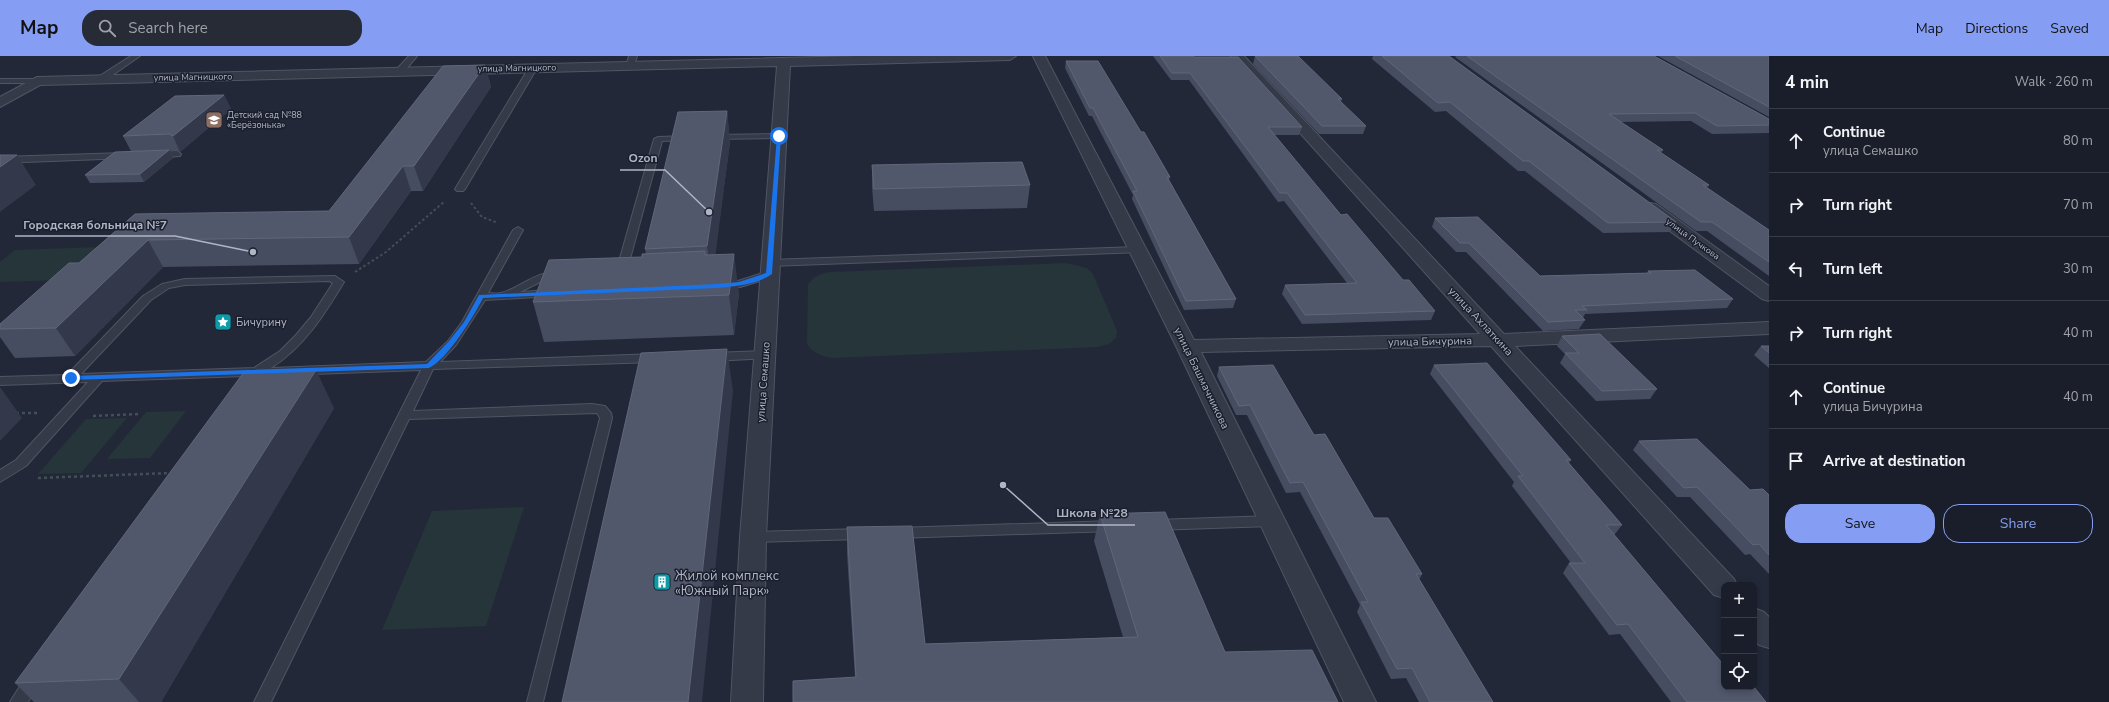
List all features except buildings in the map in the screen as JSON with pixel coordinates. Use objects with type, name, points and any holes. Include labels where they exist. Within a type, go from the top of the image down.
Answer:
[{"type":"street","name":"улица Магницкого","points":[[36,81],[533,68],[631,61],[784,62],[1010,56]]},
{"type":"street","name":"улица Башмачникова","points":[[1039,56],[1187,346],[1360,702]]},
{"type":"street","name":"улица Ахлаткина","points":[[1237,56],[1721,584]]},
{"type":"street","name":"улица Семашко","points":[[747,702],[753,537],[769,268],[784,62]]},
{"type":"street","points":[[0,103],[36,81]]},
{"type":"street","name":"улица Пучкова","points":[[1635,197],[1769,295]]},
{"type":"street","name":"улица Бичурина","points":[[1187,346],[1499,340],[1769,328]]},
{"type":"street","points":[[1757,623],[1769,636]]},
{"type":"lane","points":[[101,79],[136,56]]},
{"type":"lane","points":[[400,71],[413,56]]},
{"type":"lane","points":[[460,189],[533,68]]},
{"type":"lane","name":"улица Магницкого","points":[[0,81],[36,81]]},
{"type":"lane","points":[[603,270],[619,266],[625,259],[658,139],[779,136]]},
{"type":"lane","points":[[146,155],[177,154]]},
{"type":"lane","points":[[0,160],[131,156]]},
{"type":"lane","points":[[262,702],[429,366],[452,343],[467,322],[518,230]]},
{"type":"lane","points":[[709,286],[739,284],[769,268],[1138,250]]},
{"type":"lane","points":[[502,296],[540,279],[565,273]]},
{"type":"lane","points":[[71,378],[147,298],[166,286],[184,282],[331,278],[339,282],[311,327],[283,354],[255,372],[239,395]]},
{"type":"lane","points":[[481,297],[566,293]]},
{"type":"lane","points":[[702,357],[765,355]]},
{"type":"lane","points":[[0,381],[670,358]]},
{"type":"lane","points":[[0,477],[21,462],[98,378]]},
{"type":"lane","points":[[405,415],[592,408],[601,409],[605,413],[606,418],[535,702]]},
{"type":"lane","points":[[1139,525],[1273,521]]},
{"type":"lane","points":[[753,537],[1123,526]]},
{"type":"lane","points":[[18,702],[41,670]]},
{"type":"path","points":[[339,282],[386,252],[460,189],[482,217],[518,230]]},
{"type":"path","points":[[15,413],[140,414]]},
{"type":"path","points":[[32,478],[175,473]]},
{"type":"shaded area","points":[[101,247],[65,280],[0,282],[0,262],[15,250]]},
{"type":"shaded area","points":[[1066,263],[1087,268],[1093,274],[1117,331],[1116,338],[1109,344],[1098,347],[833,358],[818,354],[807,344],[808,285],[815,277],[823,274],[830,272]]},
{"type":"shaded area","points":[[186,411],[150,458],[107,459],[146,412]]},
{"type":"shaded area","points":[[127,418],[81,473],[38,474],[86,419]]},
{"type":"shaded area","points":[[524,507],[486,626],[382,630],[432,511]]},
{"type":"place","name":"Детский сад №88 «Берёзонька»","points":[[214,120]]},
{"type":"place","name":"Ozon","points":[[709,212]]},
{"type":"place","name":"Городская больница №7","points":[[253,252]]},
{"type":"place","name":"Бичурину","points":[[223,322]]},
{"type":"place","name":"Школа №28","points":[[1003,485]]},
{"type":"place","name":"Жилой комплекс «Южный Парк»","points":[[662,582]]},
{"type":"route","points":[[71,378],[429,366],[452,343],[467,322],[481,297],[717,286],[739,284],[754,280],[769,274],[779,136]]}]
